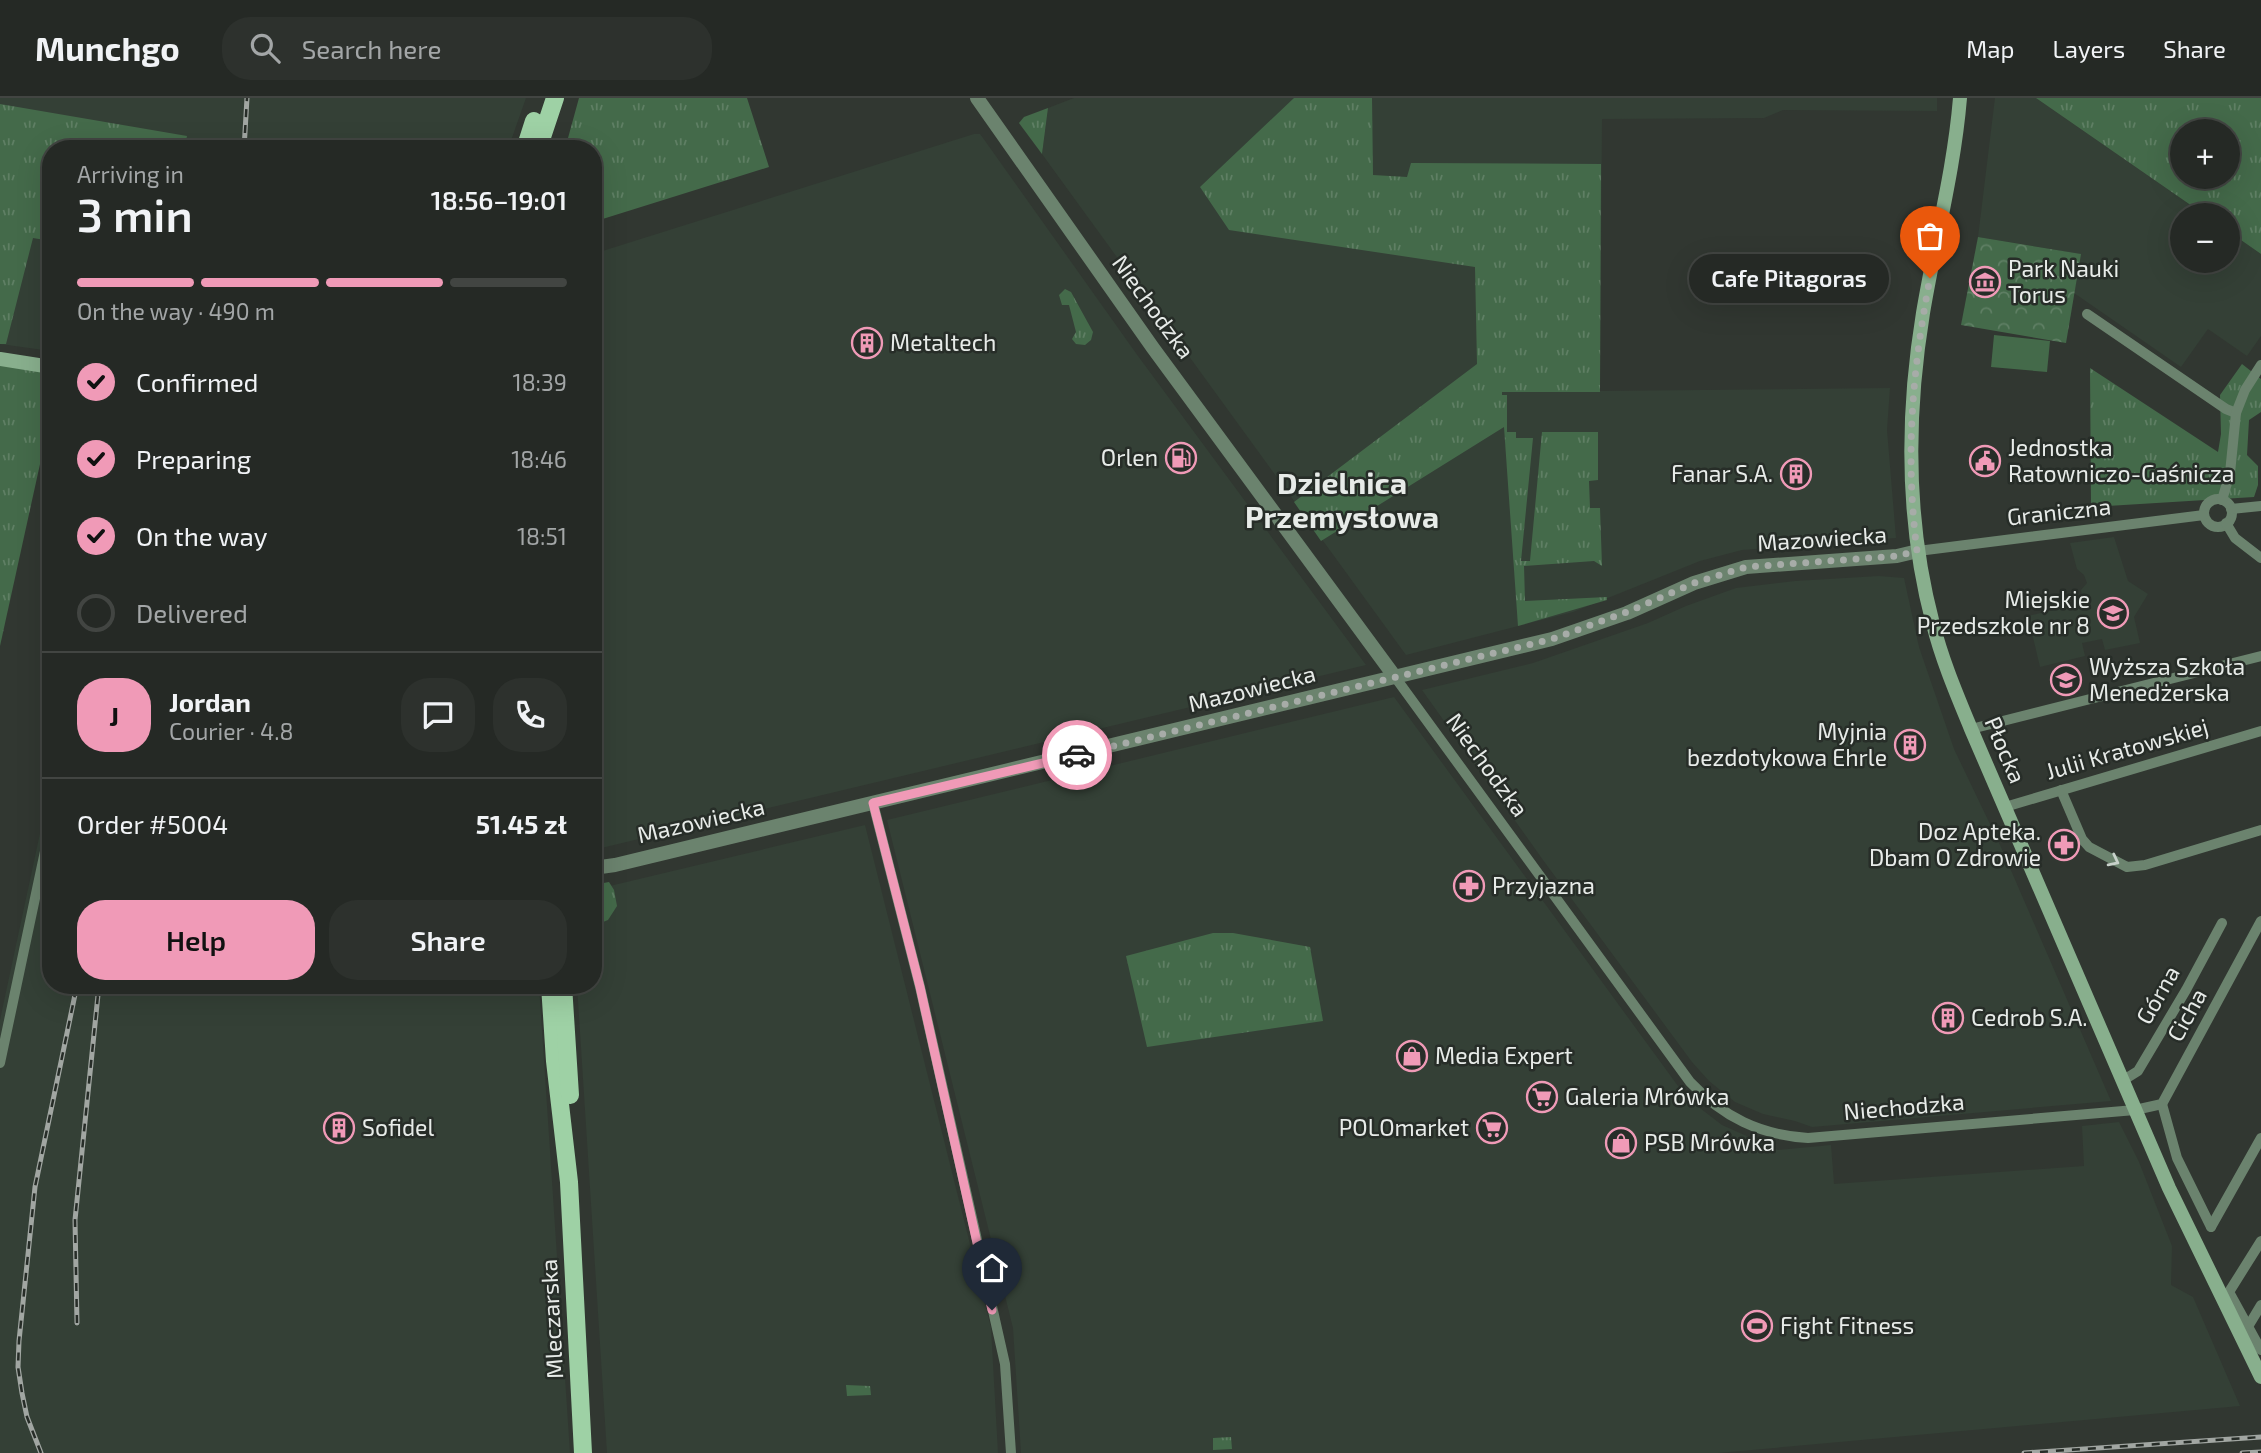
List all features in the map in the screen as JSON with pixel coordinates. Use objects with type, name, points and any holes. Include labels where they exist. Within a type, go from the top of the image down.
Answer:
[{"type":"main road","points":[[528,140],[542,98]]},
{"type":"main road","points":[[541,140],[555,98]]},
{"type":"main road","name":"Płocka","points":[[1960,98],[1953,159],[1923,313],[1913,389],[1910,458],[1913,521],[1933,625],[1944,662],[1971,729],[2169,1188],[2261,1377]]},
{"type":"main road","points":[[0,359],[42,365]]},
{"type":"main road","name":"Mleczarska","points":[[551,994],[555,1061],[569,1182],[583,1453]]},
{"type":"main road","name":"Mleczarska","points":[[564,994],[570,1098],[569,1182]]},
{"type":"street","name":"Niechodzka","points":[[977,98],[1153,348],[1690,1082],[1708,1101],[1735,1120],[1772,1134],[1808,1138],[2136,1110]]},
{"type":"street","points":[[2087,314],[2226,410],[2236,413]]},
{"type":"street","points":[[2222,500],[2230,473],[2236,413],[2245,390],[2261,365]]},
{"type":"street","points":[[2222,500],[2231,509]]},
{"type":"street","points":[[2222,500],[2210,502],[2205,509],[2204,515],[2211,524],[2220,526],[2226,523],[2231,509]]},
{"type":"street","points":[[2231,509],[2261,506]]},
{"type":"street","name":"Graniczna","points":[[1917,551],[2204,515]]},
{"type":"street","points":[[2226,523],[2235,538],[2261,558]]},
{"type":"street","name":"Mazowiecka","points":[[602,867],[1552,639],[1627,612],[1694,583],[1746,567],[1897,556],[1917,551]]},
{"type":"street","points":[[1971,729],[2261,656]]},
{"type":"street","name":"Julii Kratowskiej","points":[[2005,807],[2261,731]]},
{"type":"street","points":[[2061,790],[2082,839],[2089,846],[2127,867],[2145,865],[2261,830]]},
{"type":"street","points":[[873,803],[920,987],[1005,1364],[1011,1453]]},
{"type":"street","points":[[0,1063],[42,865]]},
{"type":"street","name":"Cicha","points":[[2162,1104],[2261,921]]},
{"type":"street","name":"Górna","points":[[2122,1080],[2138,1070],[2222,923]]},
{"type":"street","points":[[2136,1110],[2162,1104],[2177,1158],[2211,1227],[2261,1138]]},
{"type":"street","points":[[2261,1241],[2229,1292],[2261,1350]]},
{"type":"street","points":[[2249,1325],[2261,1305]]},
{"type":"shaded area","points":[[0,98],[526,98],[511,140],[42,140],[42,350],[0,344]]},
{"type":"shaded area","points":[[1074,98],[1937,98],[1937,111],[1783,110],[1764,118],[1602,119],[1600,391],[1890,388],[1887,430],[1896,538],[1742,550],[1700,561],[1573,612],[1406,655],[1042,154],[1048,108]]},
{"type":"shaded area","points":[[1995,98],[2036,98],[2188,203],[2170,203],[2170,273],[2240,273],[2240,239],[2261,254],[2261,336],[2247,356],[2208,329],[2181,367],[2074,293],[2080,254],[1978,237]]},
{"type":"shaded area","points":[[980,134],[1138,356],[1366,665],[602,848],[602,251]]},
{"type":"shaded area","points":[[2114,537],[2128,581],[2148,594],[2134,617],[2140,643],[2105,650],[2102,639],[2082,643],[2085,656],[2040,667],[2028,616],[2083,603],[2081,590],[2087,583],[2084,575],[2077,569],[2070,543]]},
{"type":"shaded area","points":[[1879,576],[1904,578],[1919,647],[1954,749],[2000,845],[2111,1101],[1812,1127],[1763,1114],[1735,1102],[1709,1081],[1692,1062],[1422,690],[1533,663],[1648,623],[1736,588]]},
{"type":"shaded area","points":[[1394,697],[1678,1086],[1696,1105],[1722,1125],[1778,1150],[1831,1145],[1834,1184],[2084,1166],[2082,1126],[2119,1122],[2139,1162],[2172,1246],[2171,1285],[2193,1297],[2240,1406],[1718,1453],[1021,1453],[1013,1328],[887,820]]},
{"type":"shaded area","points":[[42,824],[42,994],[540,994],[570,1453],[0,1453],[0,1020]]},
{"type":"shaded area","points":[[865,825],[991,1328],[998,1453],[607,1453],[578,994],[602,994],[602,888]]},
{"type":"green space","points":[[579,98],[747,98],[769,167],[602,219],[602,140],[567,140]]},
{"type":"green space","points":[[1294,98],[1372,98],[1373,175],[1407,177],[1411,163],[1601,164],[1600,392],[1502,392],[1502,395],[1507,395],[1507,432],[1516,432],[1516,438],[1533,438],[1521,561],[1530,561],[1542,432],[1598,432],[1598,480],[1589,481],[1590,508],[1600,508],[1602,566],[1594,561],[1524,566],[1525,601],[1607,597],[1607,600],[1518,626],[1504,427],[1321,541],[1294,502],[1477,364],[1475,267],[1229,230],[1200,187]]},
{"type":"green space","points":[[2036,98],[2261,98],[2261,254],[2240,239],[2240,203],[2188,203]]},
{"type":"green space","points":[[0,104],[187,136],[186,140],[42,140],[42,240],[33,238],[6,344],[0,344]]},
{"type":"green space","points":[[1048,108],[1042,154],[1019,123],[1024,117]]},
{"type":"green space","points":[[1978,237],[2081,254],[2066,343],[1961,325]]},
{"type":"green space","points":[[1065,289],[1071,292],[1093,332],[1091,340],[1085,345],[1076,344],[1072,339],[1076,332],[1069,305],[1062,305],[1059,295]]},
{"type":"green space","points":[[1994,335],[2050,341],[2047,372],[1991,367]]},
{"type":"green space","points":[[0,359],[42,366],[42,455],[0,646]]},
{"type":"green space","points":[[2242,364],[2261,379],[2261,412],[2249,420],[2247,455],[2258,466],[2258,485],[2254,497],[2091,507],[2090,368],[2218,452],[2221,434],[2220,395]]},
{"type":"green space","points":[[609,882],[614,890],[617,906],[608,920],[602,922],[602,883]]},
{"type":"green space","points":[[1213,933],[1233,933],[1310,947],[1323,1021],[1147,1047],[1126,956]]},
{"type":"green space","points":[[846,1385],[870,1386],[871,1395],[847,1396]]},
{"type":"green space","points":[[1231,1437],[1232,1449],[1213,1450],[1213,1438]]},
{"type":"railway","points":[[245,140],[247,98]]},
{"type":"railway","points":[[41,1453],[27,1417],[22,1393],[18,1367],[19,1341],[35,1187],[75,994]]},
{"type":"railway","points":[[77,1323],[75,1220],[98,994]]},
{"type":"railway","points":[[2024,1453],[2261,1437]]},
{"type":"railway","points":[[2242,1453],[2261,1452]]},
{"type":"way so far","points":[[1077,755],[1552,639],[1627,612],[1694,583],[1746,567],[1897,556],[1917,551],[1910,458],[1911,415],[1914,375],[1930,278]]},
{"type":"place","name":"Cafe Pitagoras","points":[[1930,278]]},
{"type":"place","name":"Park Nauki Torus","points":[[1985,282]]},
{"type":"place","name":"Metaltech","points":[[867,343]]},
{"type":"place","name":"Orlen","points":[[1181,458]]},
{"type":"place","name":"Jednostka Ratowniczo-Gaśnicza","points":[[1985,461]]},
{"type":"place","name":"Fanar S.A.","points":[[1796,474]]},
{"type":"place","name":"Miejskie Przedszkole nr 8","points":[[2113,613]]},
{"type":"place","name":"Wyższa Szkoła Menedżerska","points":[[2066,680]]},
{"type":"place","name":"Myjnia bezdotykowa Ehrle","points":[[1910,745]]},
{"type":"place","name":"Doz Apteka. Dbam O Zdrowie","points":[[2064,845]]},
{"type":"place","name":"Przyjazna","points":[[1469,886]]},
{"type":"place","name":"Cedrob S.A.","points":[[1948,1018]]},
{"type":"place","name":"Media Expert","points":[[1412,1056]]},
{"type":"place","name":"Galeria Mrówka","points":[[1542,1097]]},
{"type":"place","name":"Sofidel","points":[[339,1128]]},
{"type":"place","name":"POLOmarket","points":[[1492,1128]]},
{"type":"place","name":"PSB Mrówka","points":[[1621,1143]]},
{"type":"place","name":"Fight Fitness","points":[[1757,1326]]},
{"type":"district","name":"Dzielnica Przemysłowa","points":[[1342,501]]},
{"type":"route","points":[[992,1310],[920,987],[873,803],[1077,755]]}]
